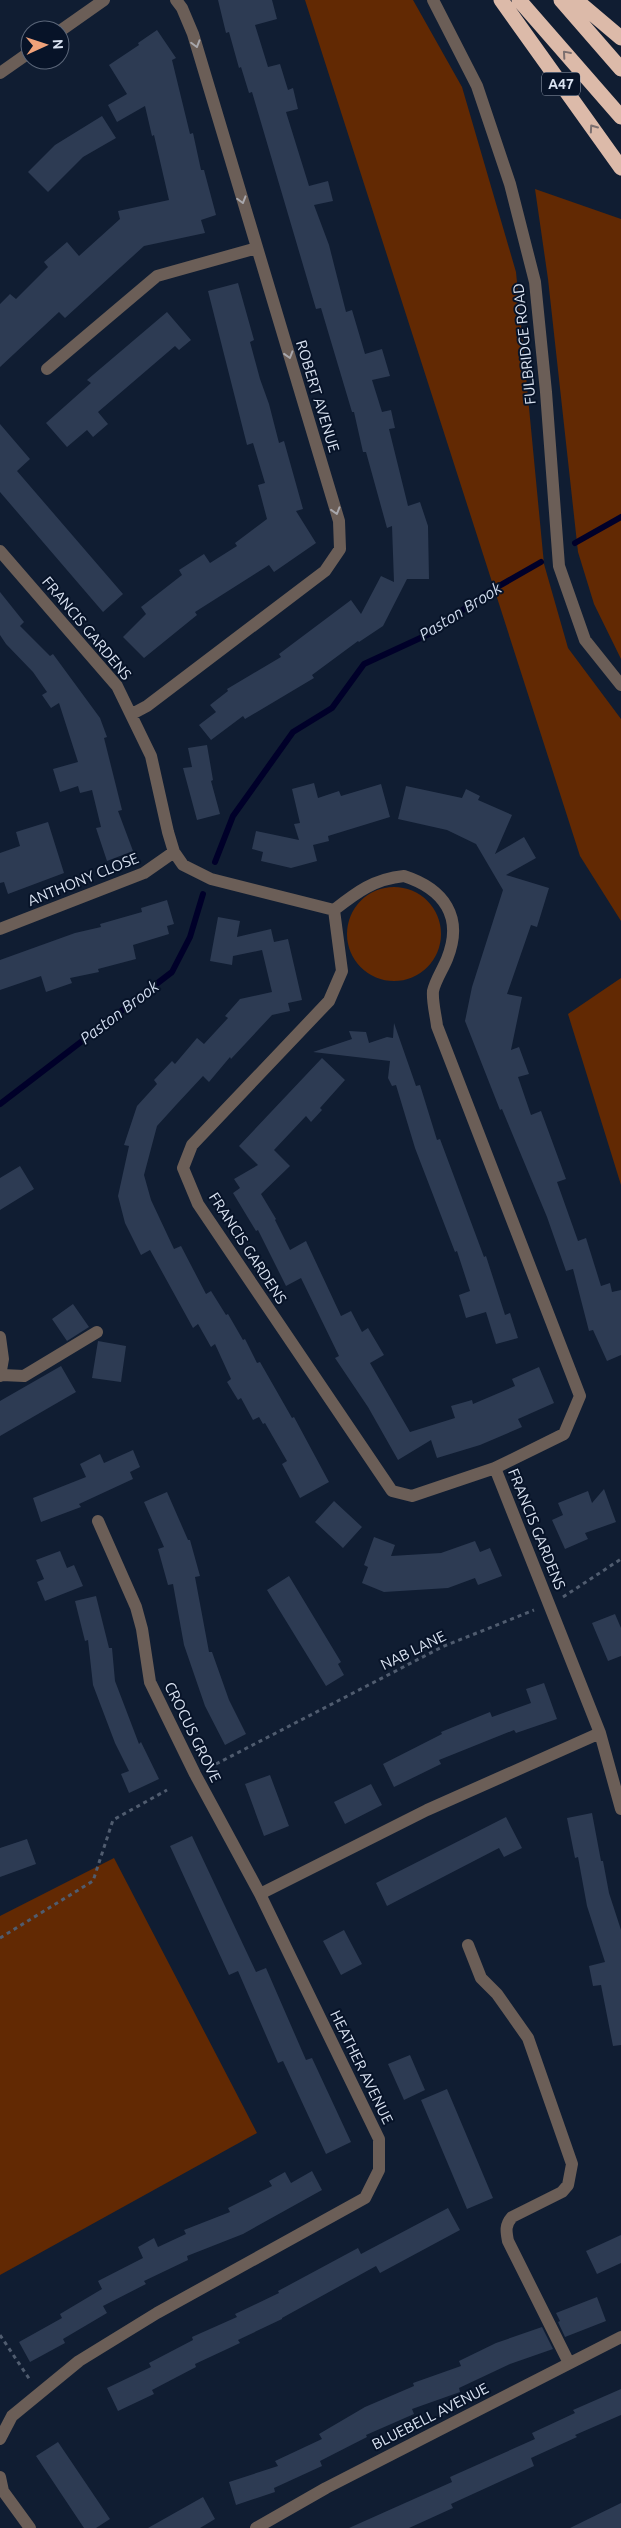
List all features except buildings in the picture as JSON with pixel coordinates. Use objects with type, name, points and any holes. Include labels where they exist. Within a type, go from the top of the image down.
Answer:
[{"type":"highway","name":"A47","points":[[501,0],[621,168]]},
{"type":"highway","name":"A47","points":[[519,0],[621,117]]},
{"type":"highway","points":[[561,0],[621,69]]},
{"type":"highway","points":[[576,0],[621,38]]},
{"type":"street","points":[[70,24],[104,0]]},
{"type":"street","name":"ROBERT AVENUE","points":[[132,714],[147,706],[325,571],[340,548],[339,520],[194,34],[182,8],[176,0]]},
{"type":"street","name":"FULBRIDGE ROAD","points":[[433,0],[477,86],[510,184],[535,282],[546,392],[559,566],[585,640],[621,685]]},
{"type":"street","points":[[0,73],[20,59]]},
{"type":"street","points":[[47,370],[157,276],[257,248]]},
{"type":"street","name":"FRANCIS GARDENS","points":[[0,551],[116,686],[132,714],[151,756],[174,852]]},
{"type":"street","points":[[174,852],[183,865],[211,879],[334,910]]},
{"type":"street","name":"ANTHONY CLOSE","points":[[0,929],[144,873],[174,852]]},
{"type":"street","name":"FRANCIS GARDENS","points":[[404,876],[424,882],[439,894],[449,909],[453,926],[453,942],[433,991],[437,1026],[580,1396],[564,1434],[495,1468],[412,1496],[392,1490],[198,1204],[183,1168],[192,1145],[329,1002],[342,971],[334,910],[384,878],[404,876]]},
{"type":"street","points":[[0,1337],[1,1375],[24,1376],[97,1332]]},
{"type":"street","name":"FRANCIS GARDENS","points":[[495,1468],[548,1603]]},
{"type":"street","name":"CROCUS GROVE","points":[[98,1521],[136,1608],[142,1629],[150,1682],[195,1774],[260,1894]]},
{"type":"street","points":[[548,1603],[600,1733],[621,1808]]},
{"type":"street","points":[[260,1894],[427,1810],[600,1733]]},
{"type":"street","name":"HEATHER AVENUE","points":[[0,2439],[12,2416],[79,2360],[157,2313],[365,2198],[379,2170],[379,2140],[260,1894]]},
{"type":"street","points":[[468,1944],[481,1978],[497,1994],[528,2038],[572,2164],[568,2185],[562,2192],[512,2217],[507,2223],[506,2230],[508,2241],[569,2363]]},
{"type":"street","name":"BLUEBELL AVENUE","points":[[256,2528],[326,2488],[621,2337]]},
{"type":"street","points":[[0,2476],[2,2492],[30,2528]]},
{"type":"path","name":"NAB LANE","points":[[216,1764],[442,1647],[528,1613],[566,1595],[621,1560]]},
{"type":"path","points":[[0,1938],[93,1881],[113,1820],[167,1790]]},
{"type":"path","points":[[0,2335],[39,2393]]},
{"type":"shaded area","points":[[305,0],[413,0],[462,87],[516,272],[544,564],[568,648],[621,719],[621,921],[580,856]]},
{"type":"shaded area","points":[[535,189],[621,219],[621,659],[594,604],[578,552],[548,279]]},
{"type":"shaded area","points":[[394,887],[412,891],[427,901],[437,916],[441,934],[437,952],[427,967],[412,977],[394,981],[376,977],[361,967],[351,952],[347,934],[351,916],[361,901],[376,891]]},
{"type":"shaded area","points":[[621,978],[621,1185],[568,1014]]},
{"type":"shaded area","points":[[114,1858],[257,2133],[0,2275],[0,1916]]},
{"type":"waterway","name":"Paston Brook","points":[[575,543],[621,517]]},
{"type":"waterway","name":"Paston Brook","points":[[215,862],[233,816],[293,732],[332,708],[364,664],[429,634],[485,594],[541,562]]},
{"type":"waterway","name":"Paston Brook","points":[[0,1104],[172,972],[190,937],[203,894]]}]
